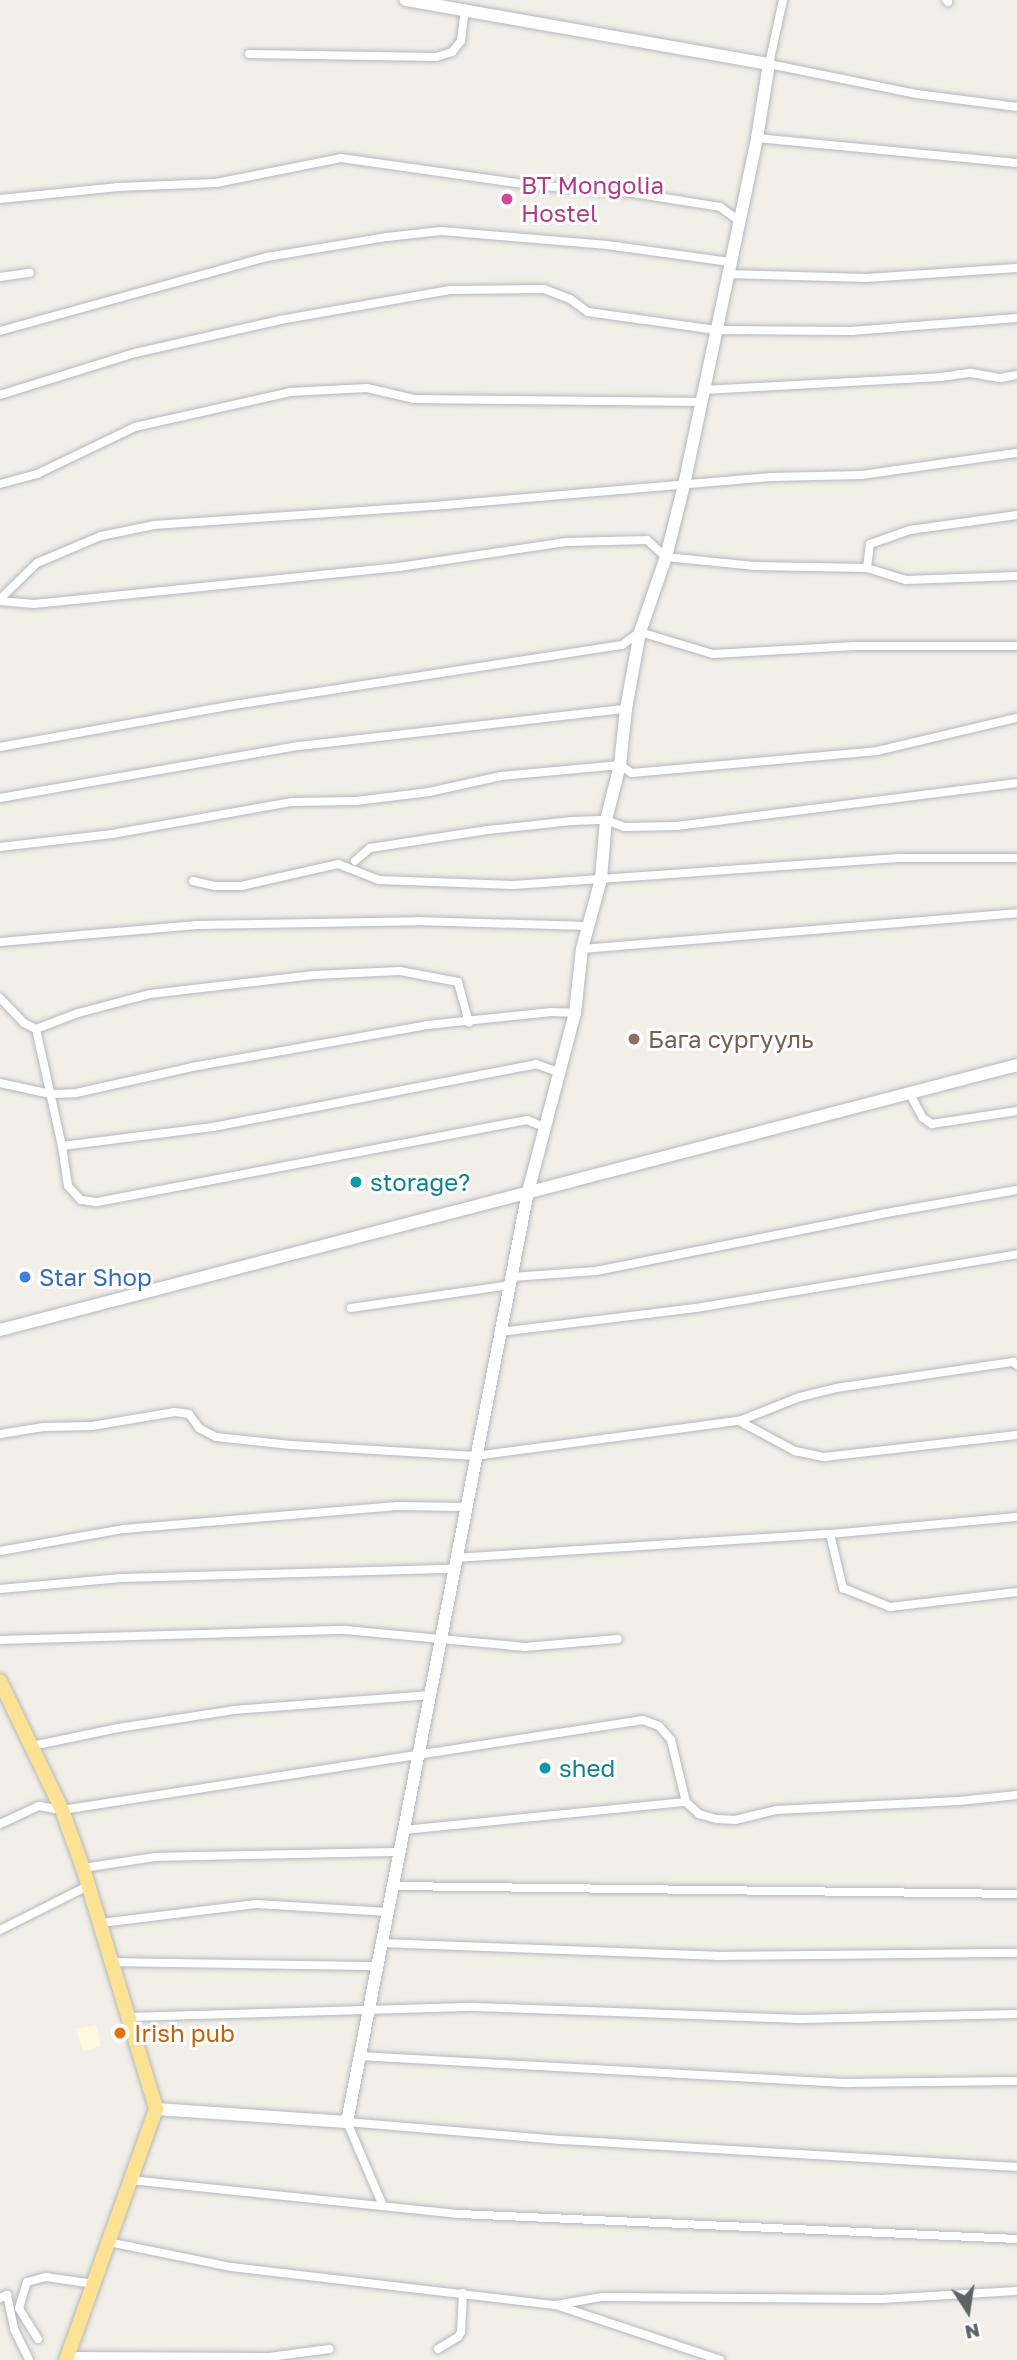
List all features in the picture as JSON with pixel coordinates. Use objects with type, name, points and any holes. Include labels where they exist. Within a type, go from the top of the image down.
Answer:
[{"type":"highway","points":[[0,1681],[62,1810],[101,1923],[110,1962],[156,2109],[67,2358]]},
{"type":"street","points":[[406,0],[769,64],[917,94],[1017,107]]},
{"type":"street","points":[[383,2206],[347,2122],[420,1755],[438,1640],[528,1192],[547,1128],[558,1072],[575,1013],[582,949],[601,879],[606,820],[620,765],[626,709],[640,632],[666,557],[684,485],[757,138],[783,0]]},
{"type":"street","points":[[249,54],[436,57],[452,52],[461,41],[465,9]]},
{"type":"street","points":[[757,138],[1017,163]]},
{"type":"street","points":[[0,199],[118,187],[216,183],[341,158],[531,185],[633,193],[720,207],[738,220]]},
{"type":"street","points":[[0,331],[34,319],[210,275],[267,257],[428,233],[607,245],[728,268],[866,278],[1017,268]]},
{"type":"street","points":[[0,277],[30,272]]},
{"type":"street","points":[[0,396],[135,353],[280,320],[451,290],[544,289],[570,299],[589,312],[716,330],[851,331],[1017,318]]},
{"type":"street","points":[[0,484],[37,474],[135,427],[290,392],[367,388],[414,399],[702,396],[971,373],[1000,378],[1017,376]]},
{"type":"street","points":[[0,600],[37,563],[100,536],[154,525],[771,477],[862,475],[1017,453]]},
{"type":"street","points":[[867,568],[870,544],[910,530],[1017,515]]},
{"type":"street","points":[[0,600],[34,604],[399,567],[567,542],[647,540],[666,557],[754,566],[867,568],[906,580],[1017,576]]},
{"type":"street","points":[[640,632],[713,654],[855,646],[1017,646]]},
{"type":"street","points":[[0,747],[234,705],[622,645],[640,632]]},
{"type":"street","points":[[0,799],[299,746],[626,709]]},
{"type":"street","points":[[0,848],[112,834],[292,802],[356,801],[429,792],[501,776],[620,765],[632,773],[877,751],[1017,718]]},
{"type":"street","points":[[355,861],[370,848],[500,829],[606,820],[624,827],[677,826],[1017,783]]},
{"type":"street","points":[[193,881],[215,886],[241,886],[338,864],[379,880],[513,885],[902,858],[1017,858]]},
{"type":"street","points":[[582,949],[1017,913]]},
{"type":"street","points":[[0,943],[197,925],[417,921],[587,926]]},
{"type":"street","points":[[0,998],[24,1023],[36,1029],[78,1013],[150,994],[314,975],[400,971],[457,982],[468,1023]]},
{"type":"street","points":[[0,1083],[51,1094],[76,1093],[192,1067],[427,1026],[551,1012],[575,1013]]},
{"type":"street","points":[[36,1029],[62,1146],[68,1186],[81,1200],[96,1202],[527,1120],[547,1128]]},
{"type":"street","points":[[62,1146],[213,1127],[537,1064],[558,1072]]},
{"type":"street","points":[[0,1330],[1017,1065]]},
{"type":"street","points":[[910,1094],[923,1118],[932,1124],[1017,1111]]},
{"type":"street","points":[[351,1308],[511,1281],[596,1271],[886,1213],[1017,1190]]},
{"type":"street","points":[[500,1332],[696,1308],[1017,1254]]},
{"type":"street","points":[[0,1434],[43,1427],[92,1426],[175,1412],[189,1414],[199,1428],[216,1437],[291,1445],[475,1456],[739,1421],[800,1397],[836,1388],[1016,1361]]},
{"type":"street","points":[[739,1421],[795,1451],[824,1457],[1017,1435]]},
{"type":"street","points":[[0,1551],[124,1529],[397,1506],[465,1507]]},
{"type":"street","points":[[0,1589],[122,1578],[454,1563],[1017,1517]]},
{"type":"street","points":[[830,1534],[843,1588],[890,1607],[1017,1592]]},
{"type":"street","points":[[0,1640],[345,1630],[525,1647],[618,1639]]},
{"type":"street","points":[[32,1746],[118,1728],[234,1710],[429,1695]]},
{"type":"street","points":[[0,1824],[39,1806],[62,1810],[643,1720],[659,1726],[671,1740],[686,1802],[699,1814],[735,1820],[776,1810],[958,1801],[1017,1795]]},
{"type":"street","points":[[404,1830],[686,1802]]},
{"type":"street","points":[[83,1868],[155,1857],[400,1852]]},
{"type":"street","points":[[0,1930],[88,1886]]},
{"type":"street","points":[[393,1886],[1017,1894]]},
{"type":"street","points":[[101,1923],[256,1904],[388,1912]]},
{"type":"street","points":[[381,1943],[716,1956],[1017,1953]]},
{"type":"street","points":[[110,1962],[378,1966]]},
{"type":"street","points":[[128,2017],[475,2007],[801,2018],[1017,2014]]},
{"type":"street","points":[[359,2056],[848,2083],[1017,2081]]},
{"type":"street","points":[[156,2109],[563,2140],[1017,2167]]},
{"type":"street","points":[[129,2180],[460,2214],[674,2226],[1017,2239]]},
{"type":"street","points":[[108,2242],[231,2267],[556,2305],[720,2360]]},
{"type":"street","points":[[38,2339],[19,2308],[27,2282],[46,2277],[88,2283]]},
{"type":"street","points":[[556,2305],[602,2297],[881,2299],[1017,2291]]},
{"type":"street","points":[[438,2349],[458,2337],[461,2332],[463,2293]]},
{"type":"street","points":[[0,2298],[7,2295],[14,2329],[29,2360]]},
{"type":"street","points":[[67,2358],[269,2357],[329,2349]]},
{"type":"shaded area","points":[[96,2025],[101,2046],[83,2051],[76,2029]]},
{"type":"place","name":"BT Mongolia Hostel","points":[[507,199]]},
{"type":"place","name":"Бага сургууль","points":[[634,1039]]},
{"type":"place","name":"storage?","points":[[356,1182]]},
{"type":"place","name":"Star Shop","points":[[25,1277]]},
{"type":"place","name":"shed","points":[[545,1768]]},
{"type":"place","name":"Irish pub","points":[[120,2033]]}]
